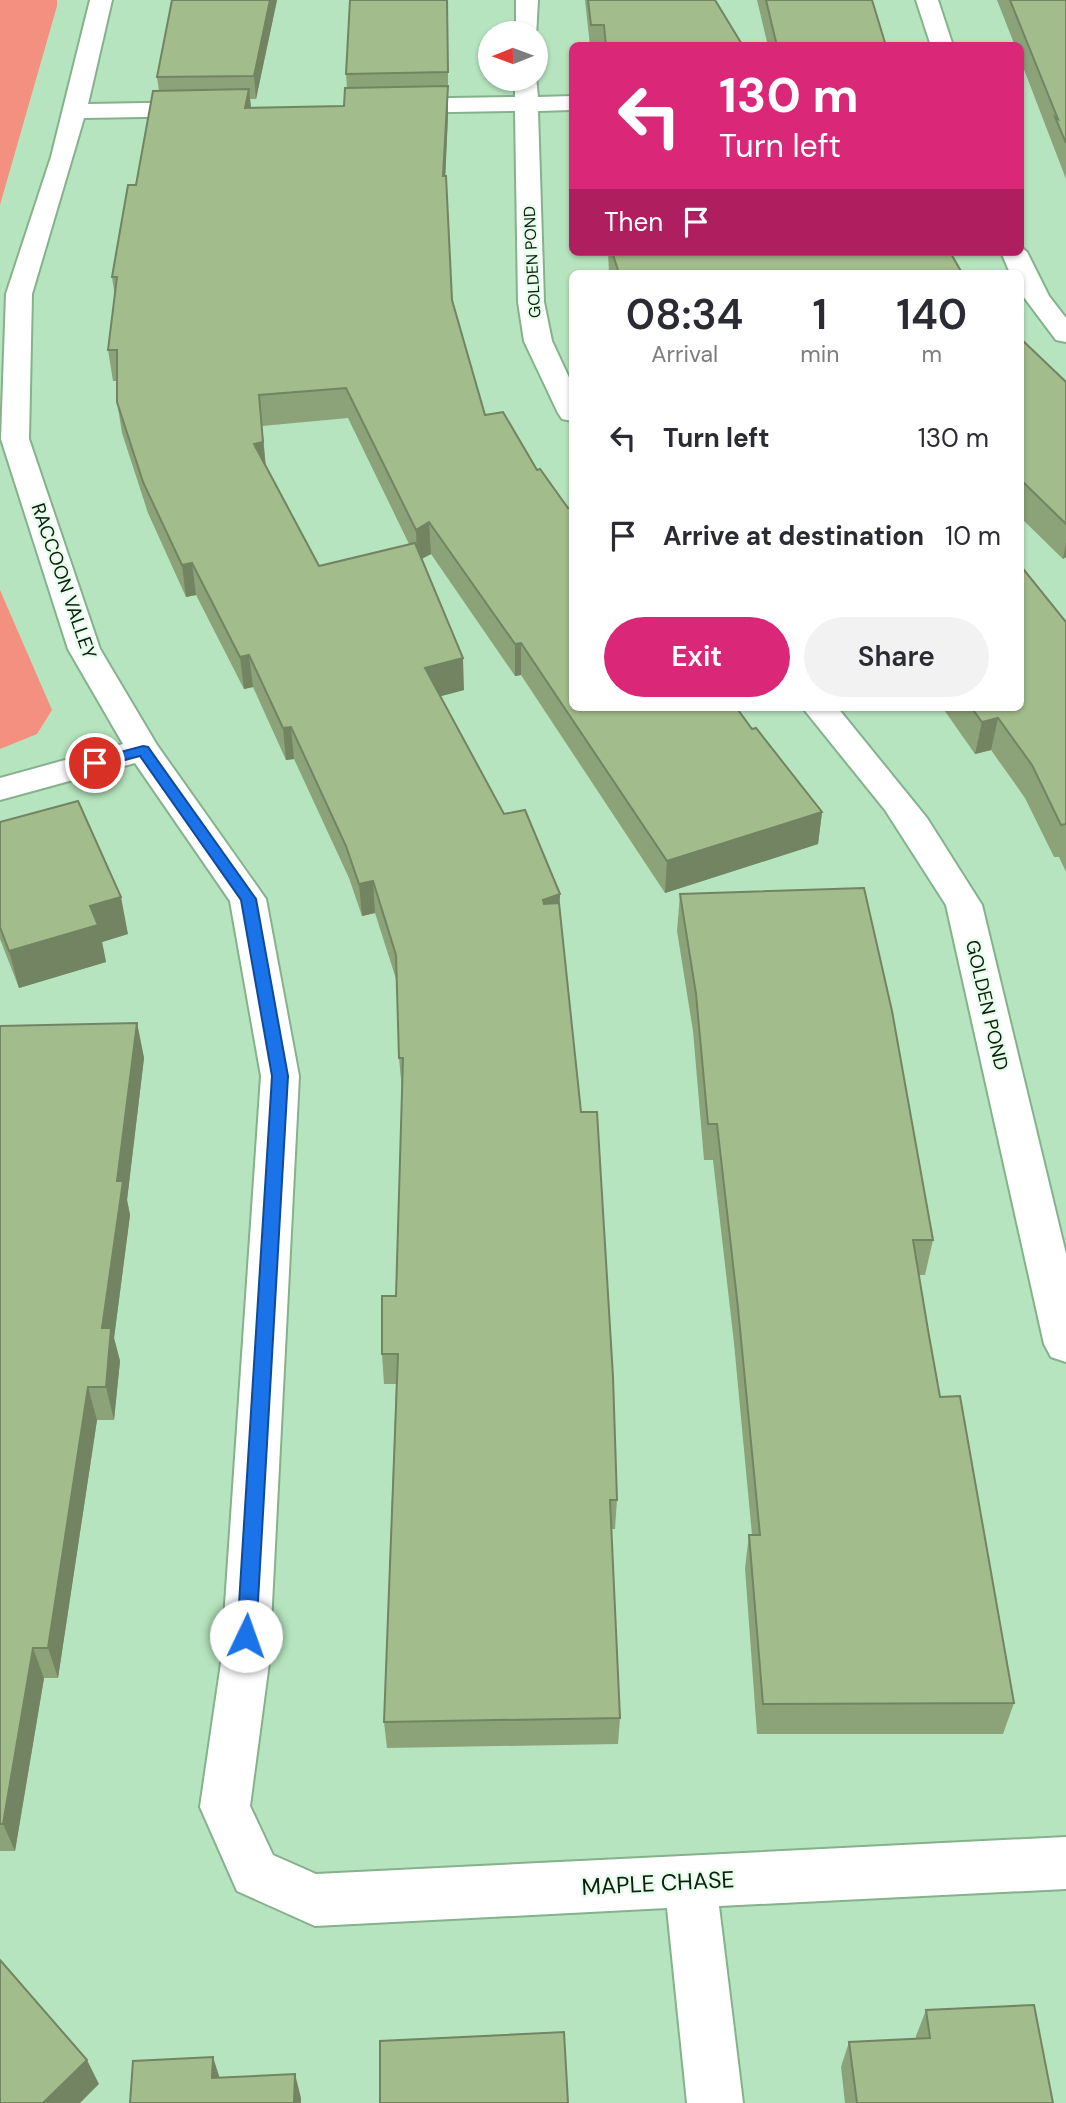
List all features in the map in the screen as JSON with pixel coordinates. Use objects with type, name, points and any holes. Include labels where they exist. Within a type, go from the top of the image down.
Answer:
[{"type":"street","name":"RACCOON VALLEY","points":[[101,0],[74,111],[19,294],[15,439],[84,649],[143,750],[248,899],[280,1076],[245,1663],[225,1807],[255,1873]]},
{"type":"street","points":[[527,0],[527,21]]},
{"type":"street","points":[[926,0],[941,42]]},
{"type":"street","points":[[375,106],[526,91],[569,102]]},
{"type":"street","name":"GOLDEN POND","points":[[526,91],[531,302],[538,341],[569,406]]},
{"type":"street","points":[[74,111],[225,108]]},
{"type":"street","points":[[1024,279],[1046,313],[1066,334]]},
{"type":"street","name":"GOLDEN POND","points":[[822,711],[892,791],[940,860],[964,905],[1066,1344]]},
{"type":"street","points":[[0,789],[143,750]]},
{"type":"street","name":"MAPLE CHASE","points":[[255,1873],[315,1900],[1066,1863]]},
{"type":"street","points":[[690,1881],[715,2103]]},
{"type":"shaded area","points":[[0,0],[57,0],[57,6],[0,205]]},
{"type":"shaded area","points":[[0,590],[52,710],[37,734],[0,749]]},
{"type":"building","points":[[172,0],[270,0],[254,76],[157,77]]},
{"type":"building","points":[[350,0],[447,0],[448,72],[346,74]]},
{"type":"building","points":[[588,0],[715,0],[741,42],[606,42],[604,25],[591,25]]},
{"type":"building","points":[[766,0],[872,0],[885,42],[776,42]]},
{"type":"building","points":[[1010,0],[1066,0],[1066,143],[1055,117],[1058,119]]},
{"type":"building","points":[[448,86],[443,176],[446,176],[452,300],[485,415],[503,412],[537,470],[540,469],[569,508],[569,711],[739,711],[752,729],[756,728],[822,812],[667,861],[521,643],[515,644],[429,522],[416,530],[346,388],[259,395],[263,442],[254,444],[319,566],[415,543],[463,658],[425,668],[504,814],[525,810],[560,894],[543,900],[544,904],[559,903],[581,1112],[597,1112],[613,1377],[617,1500],[610,1500],[620,1718],[384,1722],[398,1354],[382,1354],[382,1296],[396,1296],[403,1058],[399,1058],[396,955],[373,881],[359,884],[346,846],[291,727],[283,728],[249,655],[240,657],[192,563],[182,565],[143,482],[117,402],[117,350],[108,350],[117,277],[112,277],[128,185],[136,185],[153,91],[249,89],[245,108],[344,106],[345,88]]},
{"type":"building","points":[[613,256],[952,256],[960,270],[618,270]]},
{"type":"building","points":[[1024,342],[1066,382],[1066,524],[1024,483]]},
{"type":"building","points":[[1024,570],[1066,622],[1066,824],[1061,825],[1032,765],[998,718],[982,722],[974,711],[1024,711]]},
{"type":"building","points":[[78,801],[121,897],[90,906],[98,925],[9,951],[0,927],[0,822]]},
{"type":"building","points":[[864,888],[892,1011],[933,1240],[913,1240],[940,1397],[960,1396],[1014,1703],[763,1704],[749,1535],[760,1535],[738,1308],[717,1124],[708,1124],[696,994],[680,894]]},
{"type":"building","points":[[137,1023],[117,1181],[123,1181],[102,1328],[111,1328],[106,1387],[88,1387],[48,1648],[33,1648],[3,1824],[0,1824],[0,1026]]},
{"type":"building","points":[[0,1960],[87,2060],[43,2103],[0,2103]]},
{"type":"building","points":[[1034,2005],[1053,2103],[857,2103],[849,2042],[930,2038],[926,2010]]},
{"type":"building","points":[[564,2032],[568,2103],[380,2103],[380,2041]]},
{"type":"building","points":[[213,2057],[212,2078],[295,2074],[294,2103],[130,2103],[133,2061]]},
{"type":"route","points":[[95,763],[143,750],[248,899],[280,1076],[246,1636]]}]
